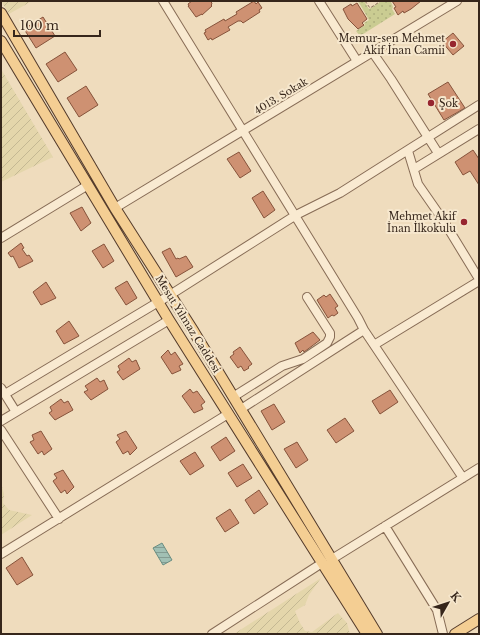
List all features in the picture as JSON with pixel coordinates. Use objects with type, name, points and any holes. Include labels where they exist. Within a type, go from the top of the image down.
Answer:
[{"type":"main road","name":"Mesut Yılmaz Caddesi","points":[[1,13],[115,208],[241,409],[327,561],[366,634]]},
{"type":"main road","name":"Mesut Yılmaz Caddesi","points":[[1,41],[159,301],[169,320],[228,414],[377,634]]},
{"type":"main road","points":[[455,634],[479,620]]},
{"type":"street","points":[[163,1],[296,215],[364,330],[463,478]]},
{"type":"street","points":[[319,1],[357,61]]},
{"type":"street","name":"4013. Sokak","points":[[115,208],[457,1]]},
{"type":"street","points":[[373,53],[391,78],[438,154]]},
{"type":"street","points":[[16,412],[3,391],[170,295],[296,215],[340,193],[479,105]]},
{"type":"street","points":[[414,169],[479,129]]},
{"type":"street","points":[[374,345],[479,280],[443,220],[418,184],[408,150]]},
{"type":"street","points":[[1,238],[88,185]]},
{"type":"street","points":[[233,397],[282,366],[303,359],[327,343],[330,333],[307,297]]},
{"type":"street","points":[[1,421],[169,320]]},
{"type":"street","points":[[241,409],[364,330]]},
{"type":"street","points":[[1,554],[228,414]]},
{"type":"street","points":[[1,430],[59,519]]},
{"type":"street","points":[[212,634],[327,561],[479,468]]},
{"type":"street","points":[[385,526],[437,610],[443,634]]},
{"type":"path","points":[[366,1],[370,8],[381,1]]},
{"type":"shaded area","points":[[1,1],[32,1],[9,14]]},
{"type":"shaded area","points":[[1,69],[53,157],[1,182]]},
{"type":"shaded area","points":[[1,483],[4,494],[3,503],[9,510],[32,515],[1,535]]},
{"type":"shaded area","points":[[162,543],[172,560],[163,565],[153,548]]},
{"type":"shaded area","points":[[321,578],[309,595],[305,605],[295,611],[300,623],[305,631],[312,632],[338,613],[347,623],[350,634],[234,634]]},
{"type":"green space","points":[[358,1],[364,1],[369,9],[382,1],[393,1],[391,2],[393,7],[392,9],[395,14],[360,36],[356,31],[365,25],[364,23],[369,20]]},
{"type":"building","points":[[192,1],[211,1],[212,6],[202,15],[196,17],[188,6],[188,4]]},
{"type":"building","points":[[254,1],[256,4],[258,2],[262,8],[259,10],[260,12],[243,23],[238,21],[228,27],[230,30],[212,40],[211,38],[208,40],[204,33],[206,32],[205,30],[224,19],[225,21],[237,14],[236,12]]},
{"type":"building","points":[[392,1],[421,1],[411,9],[404,13],[403,11],[398,15],[394,8],[396,7]]},
{"type":"building","points":[[357,3],[367,19],[362,23],[364,25],[358,29],[348,19],[343,9],[351,4],[352,6]]},
{"type":"building","points":[[43,17],[55,36],[36,48],[24,29]]},
{"type":"building","name":"Memur-sen Mehmet Akif İnan Camii","points":[[453,33],[464,46],[453,55],[442,42]]},
{"type":"building","points":[[65,52],[77,70],[58,82],[46,64]]},
{"type":"building","points":[[448,82],[465,108],[444,120],[428,94]]},
{"type":"building","points":[[86,86],[98,105],[79,117],[67,98]]},
{"type":"building","points":[[473,150],[479,159],[479,185],[470,171],[463,175],[455,162]]},
{"type":"building","points":[[239,152],[251,171],[240,178],[227,159]]},
{"type":"building","points":[[263,191],[275,210],[264,218],[252,198]]},
{"type":"building","points":[[82,207],[91,223],[81,231],[70,213]]},
{"type":"building","points":[[21,243],[24,248],[22,249],[33,261],[19,268],[13,256],[11,257],[8,253]]},
{"type":"building","points":[[104,244],[114,261],[103,268],[92,251]]},
{"type":"building","points":[[170,248],[176,259],[186,256],[193,267],[176,277],[162,252]]},
{"type":"building","points":[[127,281],[137,298],[126,305],[115,288]]},
{"type":"building","points":[[46,282],[56,298],[41,305],[33,292]]},
{"type":"building","points":[[330,294],[338,306],[335,308],[338,313],[328,318],[317,300],[324,295],[326,297]]},
{"type":"building","points":[[69,321],[79,336],[64,344],[56,331]]},
{"type":"building","points":[[313,332],[320,340],[304,352],[303,350],[300,353],[295,343]]},
{"type":"building","points":[[240,347],[252,364],[244,371],[241,366],[238,368],[230,357],[234,354],[233,352]]},
{"type":"building","points":[[168,350],[171,355],[175,352],[183,364],[179,366],[181,370],[172,374],[161,357]]},
{"type":"building","points":[[129,358],[132,362],[136,360],[140,369],[123,380],[117,372],[120,370],[118,366]]},
{"type":"building","points":[[97,378],[100,382],[104,380],[108,389],[91,400],[84,392],[88,390],[85,386]]},
{"type":"building","points":[[190,389],[193,393],[197,391],[205,402],[201,405],[203,409],[194,413],[182,396]]},
{"type":"building","points":[[390,390],[398,402],[380,414],[372,401]]},
{"type":"building","points":[[61,399],[64,403],[68,401],[73,410],[55,420],[49,413],[52,411],[50,407]]},
{"type":"building","points":[[274,404],[285,422],[272,430],[261,411]]},
{"type":"building","points":[[345,418],[354,431],[336,443],[327,430]]},
{"type":"building","points":[[41,431],[52,449],[44,455],[42,451],[38,454],[30,442],[34,440],[32,435]]},
{"type":"building","points":[[126,431],[137,448],[130,455],[128,451],[123,454],[116,442],[120,439],[117,435]]},
{"type":"building","points":[[226,437],[235,451],[220,461],[211,447]]},
{"type":"building","points":[[297,442],[308,460],[296,468],[284,449]]},
{"type":"building","points":[[195,452],[204,466],[190,475],[180,461]]},
{"type":"building","points":[[243,464],[252,478],[237,487],[228,473]]},
{"type":"building","points":[[63,470],[74,487],[67,494],[65,490],[61,493],[53,481],[57,478],[54,474]]},
{"type":"building","points":[[259,490],[268,504],[254,514],[245,500]]},
{"type":"building","points":[[230,509],[239,523],[225,532],[216,518]]},
{"type":"building","points":[[22,557],[33,575],[17,585],[6,568]]},
{"type":"place","name":"Memur-sen Mehmet Akif İnan Camii","points":[[453,44]]},
{"type":"place","name":"Şok","points":[[431,103]]},
{"type":"place","name":"Mehmet Akif İnan İlkokulu","points":[[464,222]]}]
